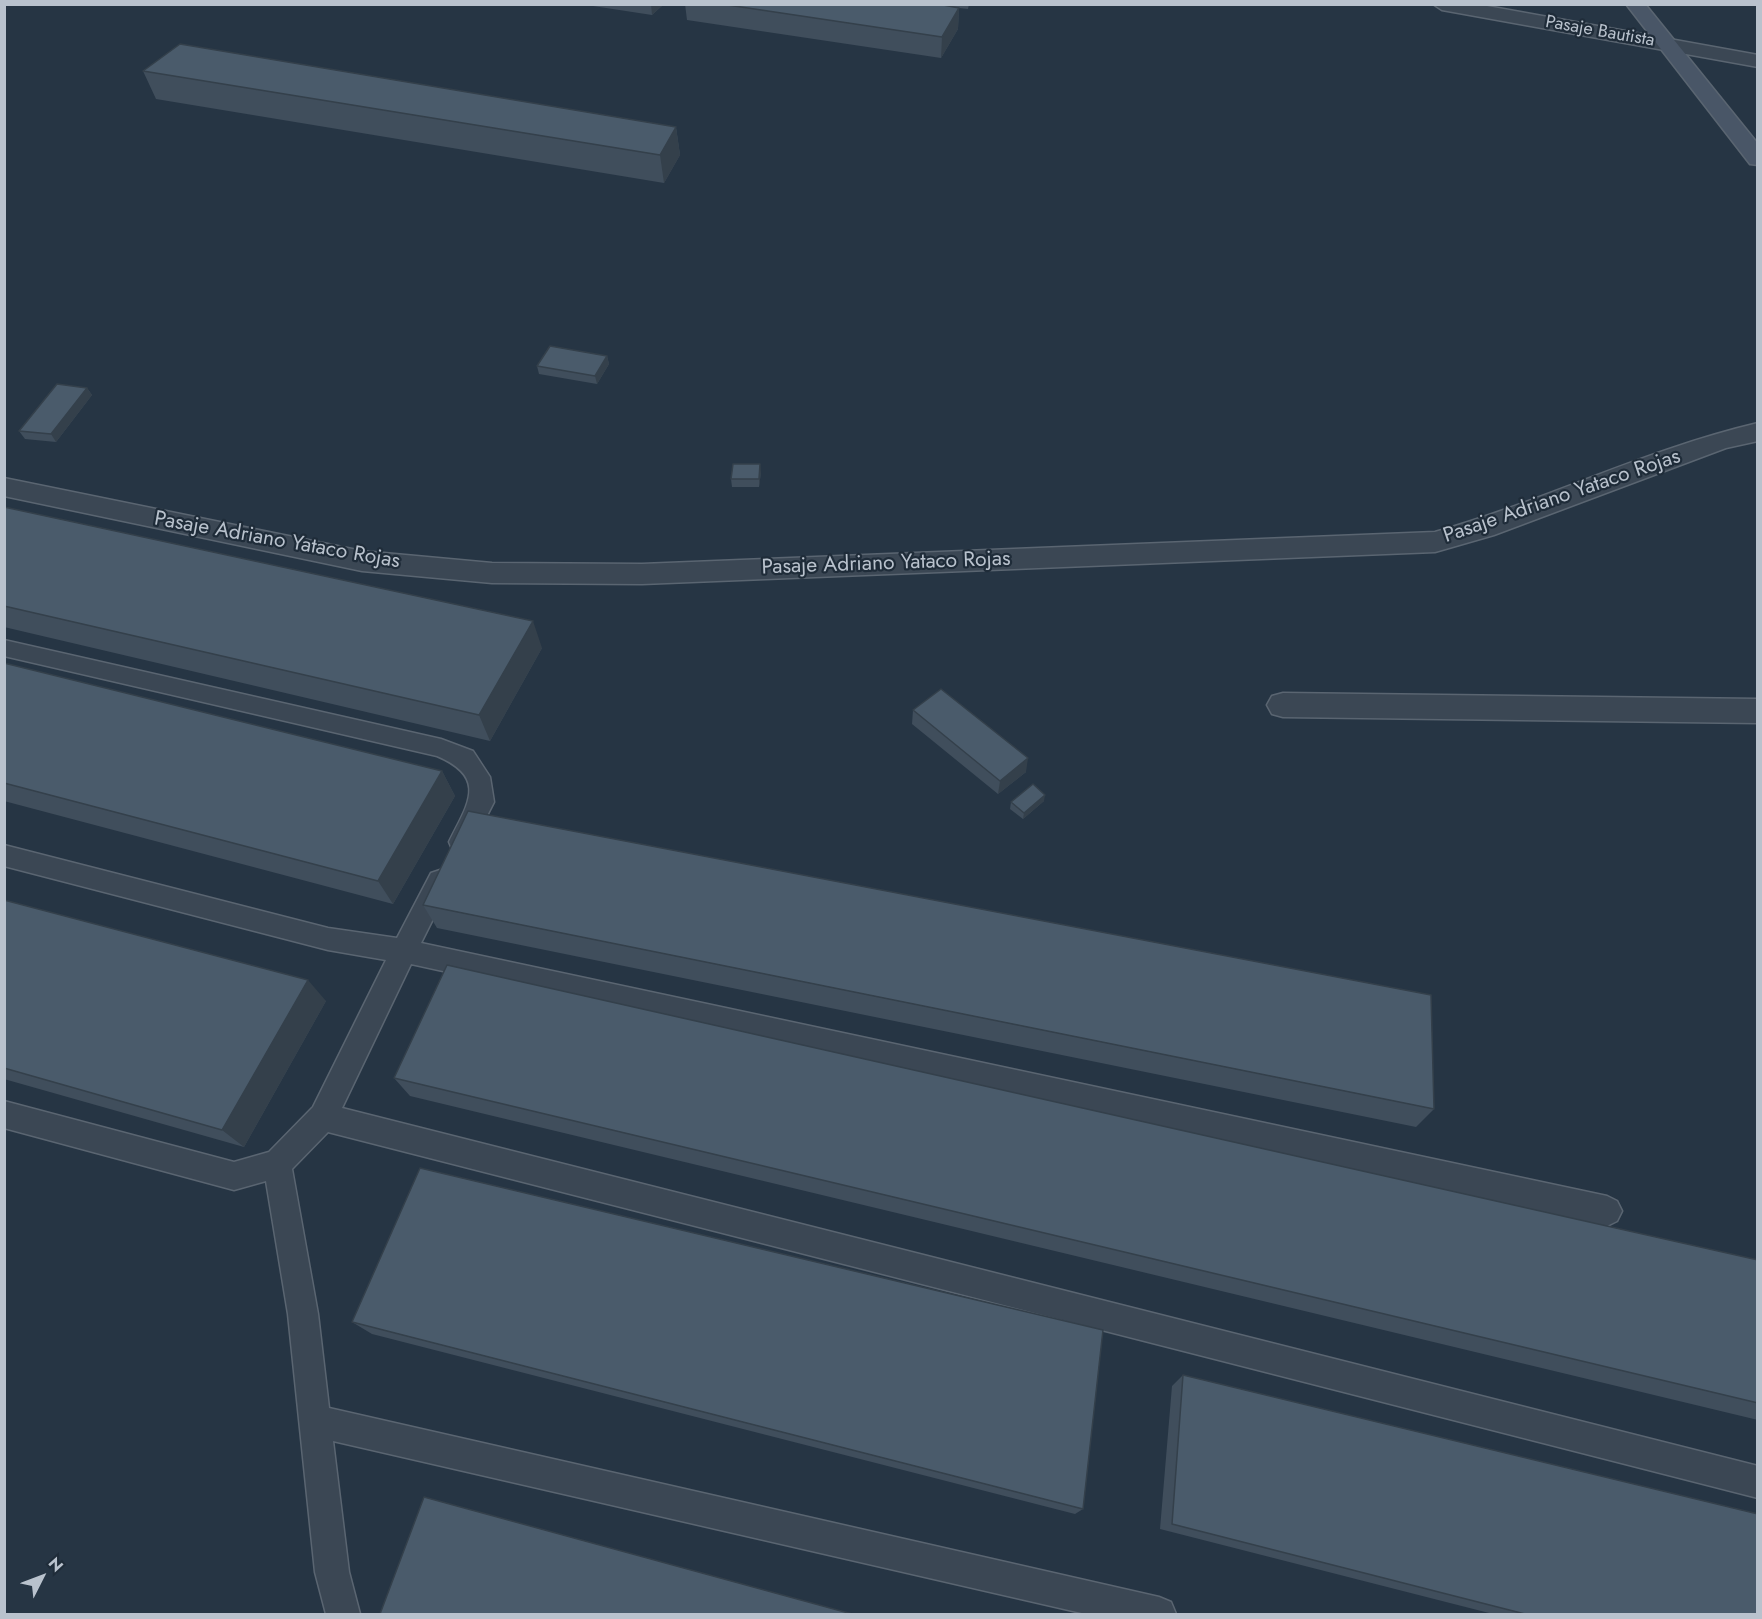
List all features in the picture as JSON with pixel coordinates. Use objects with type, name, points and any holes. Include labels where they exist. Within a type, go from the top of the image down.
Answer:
[{"type":"main road","points":[[1635,4],[1758,159]]},
{"type":"street","name":"Pasaje Bautista","points":[[1442,4],[1758,61]]},
{"type":"street","name":"Pasaje Adriano Yataco Rojas","points":[[4,487],[362,561],[492,573],[642,574],[1435,542],[1484,528],[1719,441],[1758,432]]},
{"type":"street","points":[[1282,705],[1758,711]]},
{"type":"lane","points":[[4,648],[441,748],[465,758],[478,777],[482,802],[404,951],[323,1117],[277,1164],[234,1176],[4,1114]]},
{"type":"lane","points":[[4,855],[327,939],[404,951],[1607,1210]]},
{"type":"lane","points":[[323,1117],[1758,1482]]},
{"type":"lane","points":[[277,1164],[303,1314],[332,1572],[343,1614]]},
{"type":"lane","points":[[316,1421],[1159,1614]]},
{"type":"building","points":[[721,4],[938,4],[959,8],[942,37]]},
{"type":"building","points":[[180,44],[676,127],[660,155],[143,71]]},
{"type":"building","points":[[550,346],[607,356],[595,376],[537,366]]},
{"type":"building","points":[[57,384],[87,388],[51,434],[19,431]]},
{"type":"building","points":[[733,464],[760,464],[759,479],[731,479]]},
{"type":"building","points":[[4,507],[533,621],[479,715],[4,606]]},
{"type":"building","points":[[4,663],[442,771],[378,881],[4,783]]},
{"type":"building","points":[[941,689],[1028,758],[1000,781],[913,710]]},
{"type":"building","points":[[1033,784],[1045,795],[1024,813],[1011,802]]},
{"type":"building","points":[[468,811],[1431,995],[1434,1109],[423,905]]},
{"type":"building","points":[[4,900],[308,980],[222,1130],[4,1068]]},
{"type":"building","points":[[447,965],[1758,1260],[1758,1403],[394,1078]]},
{"type":"building","points":[[420,1168],[1103,1330],[1083,1509],[352,1322]]},
{"type":"building","points":[[1183,1375],[1758,1514],[1758,1614],[1525,1614],[1172,1524]]},
{"type":"building","points":[[424,1497],[852,1614],[380,1614]]}]
